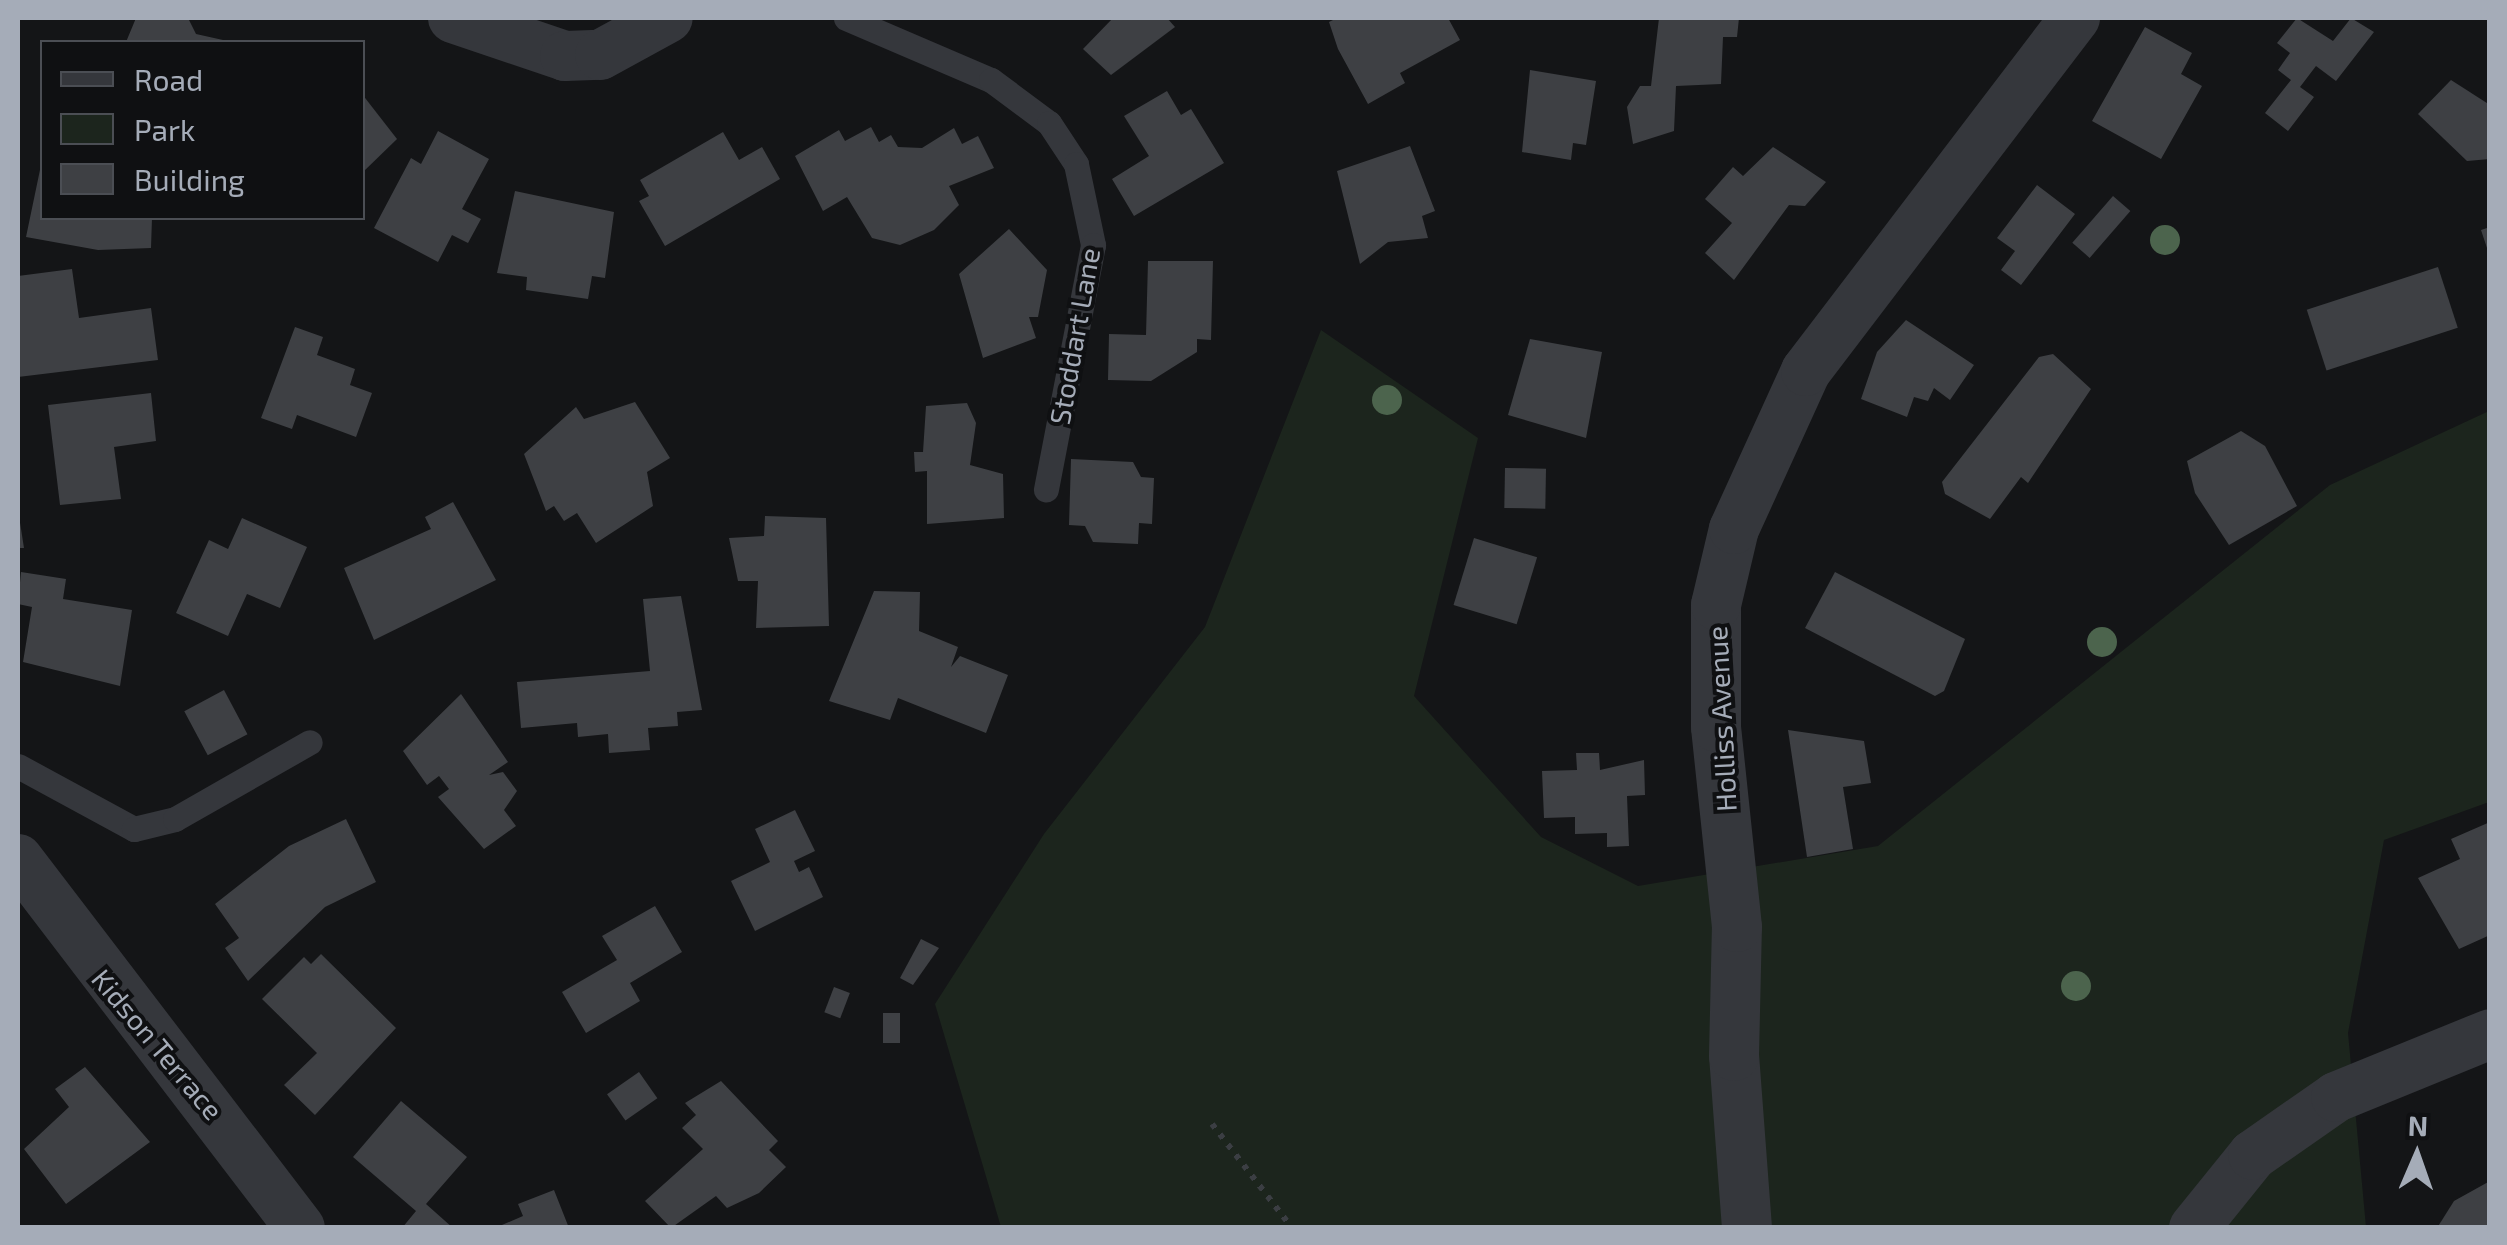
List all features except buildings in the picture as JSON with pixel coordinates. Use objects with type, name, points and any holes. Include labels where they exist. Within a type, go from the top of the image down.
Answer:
[{"type":"street","points":[[453,18],[564,56],[600,54],[668,18]]},
{"type":"street","name":"Holliss Avenue","points":[[1747,1228],[1734,1056],[1736,927],[1716,727],[1716,605],[1734,529],[1806,371],[2075,18]]},
{"type":"street","name":"Kidson Terrace","points":[[18,859],[59,925],[300,1228]]},
{"type":"street","points":[[2194,1228],[2253,1155],[2336,1096],[2490,1034]]},
{"type":"lane","name":"Stoddart Lane","points":[[846,18],[991,80],[1049,124],[1076,164],[1092,245],[1046,490]]},
{"type":"lane","points":[[18,766],[134,829],[176,820],[310,742]]},
{"type":"path","points":[[1212,1124],[1292,1228]]},
{"type":"green space","points":[[1321,330],[1478,438],[1414,696],[1541,837],[1638,886],[1878,846],[2330,485],[2489,411],[2489,802],[2384,840],[2348,1033],[2366,1227],[1001,1227],[935,1004],[1044,834],[1205,627]]}]
